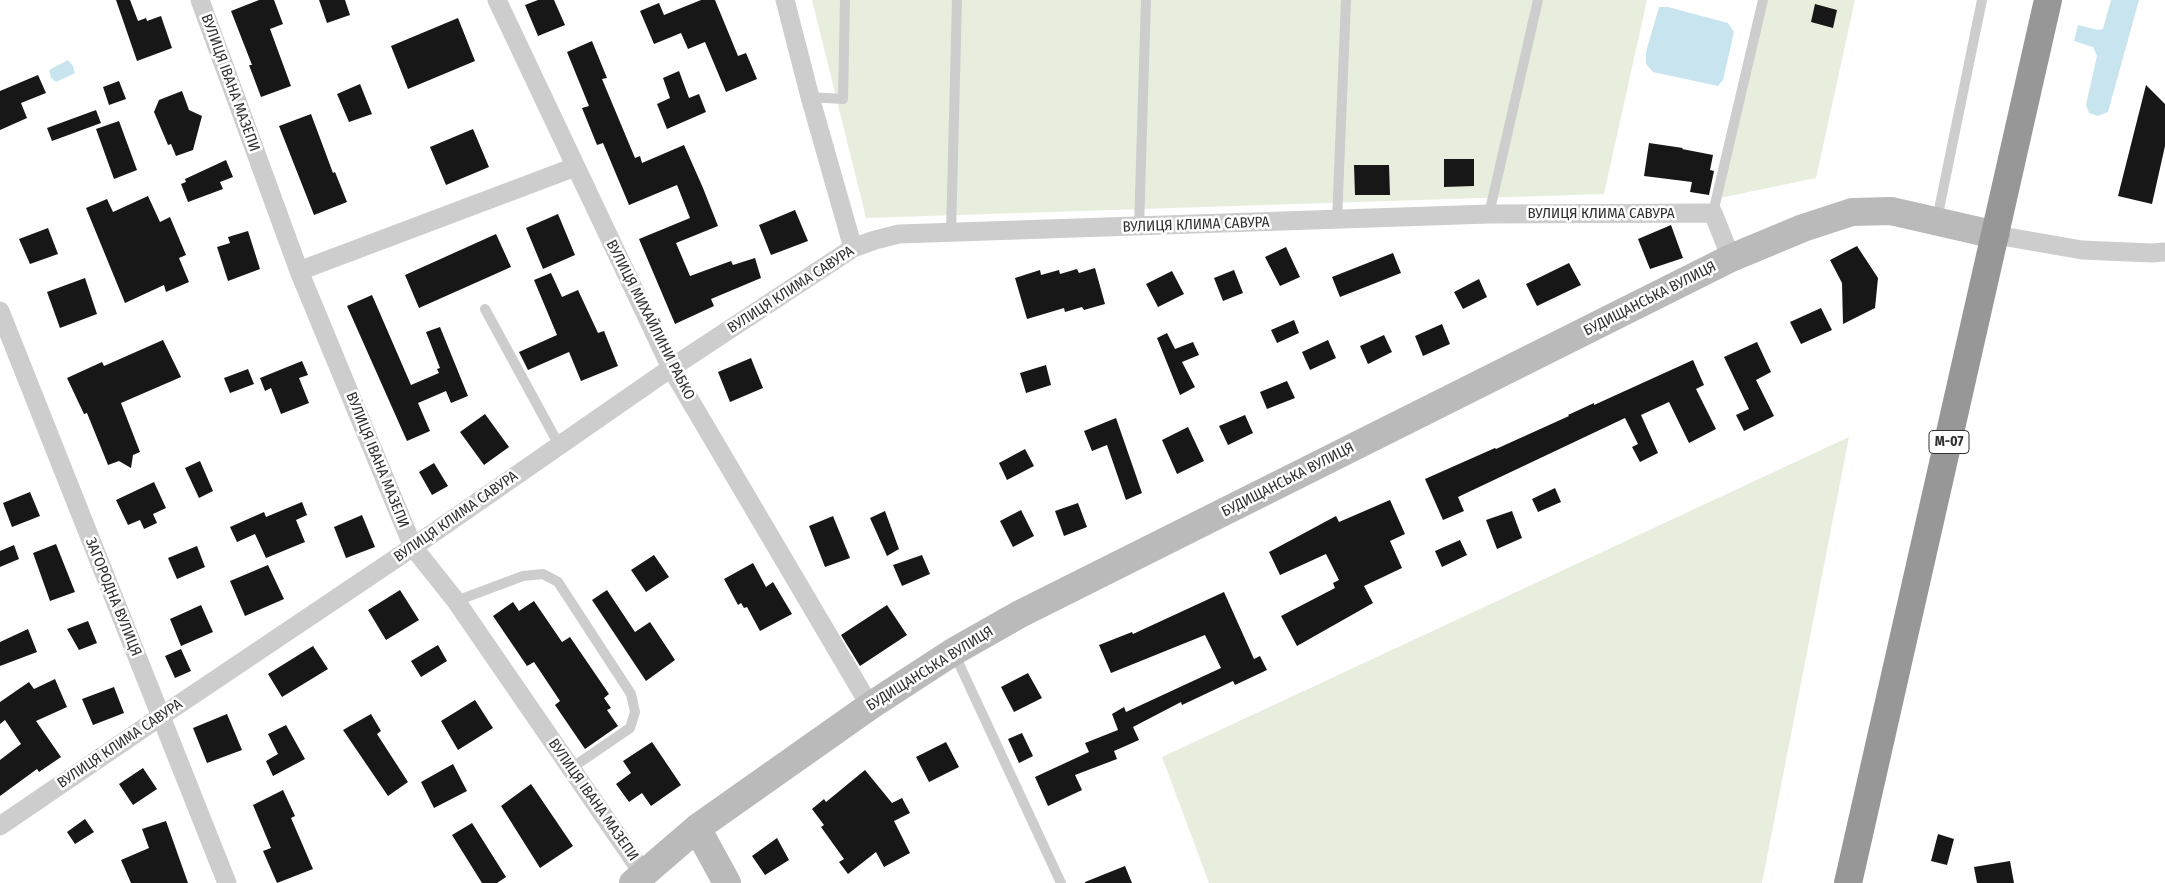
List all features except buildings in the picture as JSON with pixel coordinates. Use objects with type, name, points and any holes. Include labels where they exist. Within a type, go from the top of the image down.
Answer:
[{"type":"highway","name":"М-07","points":[[1848,883],[2048,0]]},
{"type":"street","name":"ВУЛИЦЯ ІВАНА МАЗЕПИ","points":[[200,0],[299,271],[413,547],[456,601],[570,769],[638,878]]},
{"type":"street","name":"ВУЛИЦЯ МИХАЙЛИНИ РАБКО","points":[[497,0],[672,368],[870,706]]},
{"type":"street","points":[[785,0],[810,97],[854,248]]},
{"type":"street","points":[[299,271],[575,167]]},
{"type":"street","name":"БУДИЩАНСЬКА ВУЛИЦЯ","points":[[638,878],[697,828],[870,706],[953,652],[1029,610],[1731,258],[1803,228],[1852,212],[1891,211],[1996,235]]},
{"type":"street","points":[[1713,213],[1731,258]]},
{"type":"street","name":"ВУЛИЦЯ КЛИМА САВУРА","points":[[0,826],[413,547],[672,368],[854,248],[899,234],[1489,214],[1713,213]]},
{"type":"street","points":[[1996,235],[2082,250],[2165,252]]},
{"type":"street","name":"ЗАГОРОДНА ВУЛИЦЯ","points":[[0,311],[226,883]]},
{"type":"street","points":[[697,828],[727,883]]},
{"type":"lane","points":[[810,97],[843,99],[845,0]]},
{"type":"lane","points":[[951,233],[958,0]]},
{"type":"lane","points":[[1139,227],[1146,0]]},
{"type":"lane","points":[[1337,220],[1346,0]]},
{"type":"lane","points":[[1489,214],[1538,0]]},
{"type":"lane","points":[[1713,213],[1763,0]]},
{"type":"lane","points":[[1936,222],[1982,0]]},
{"type":"lane","points":[[484,309],[559,446]]},
{"type":"lane","points":[[456,601],[523,576],[543,574],[558,582],[631,694],[635,712],[630,728],[570,769]]},
{"type":"lane","points":[[953,652],[1061,883]]},
{"type":"green space","points":[[812,0],[1647,0],[1604,194],[866,218]]},
{"type":"green space","points":[[1768,0],[1855,0],[1816,178],[1720,198]]},
{"type":"green space","points":[[1849,437],[1762,883],[1209,883],[1162,757]]},
{"type":"water","points":[[2111,0],[2139,0],[2108,112],[2098,116],[2089,113],[2086,105],[2097,56],[2093,47],[2074,41],[2078,25],[2098,30],[2103,29]]},
{"type":"water","points":[[1659,7],[1668,7],[1728,23],[1734,32],[1723,80],[1718,86],[1653,72],[1646,64],[1646,52]]},
{"type":"water","points":[[68,60],[73,66],[75,73],[56,82],[51,78],[49,70]]}]
